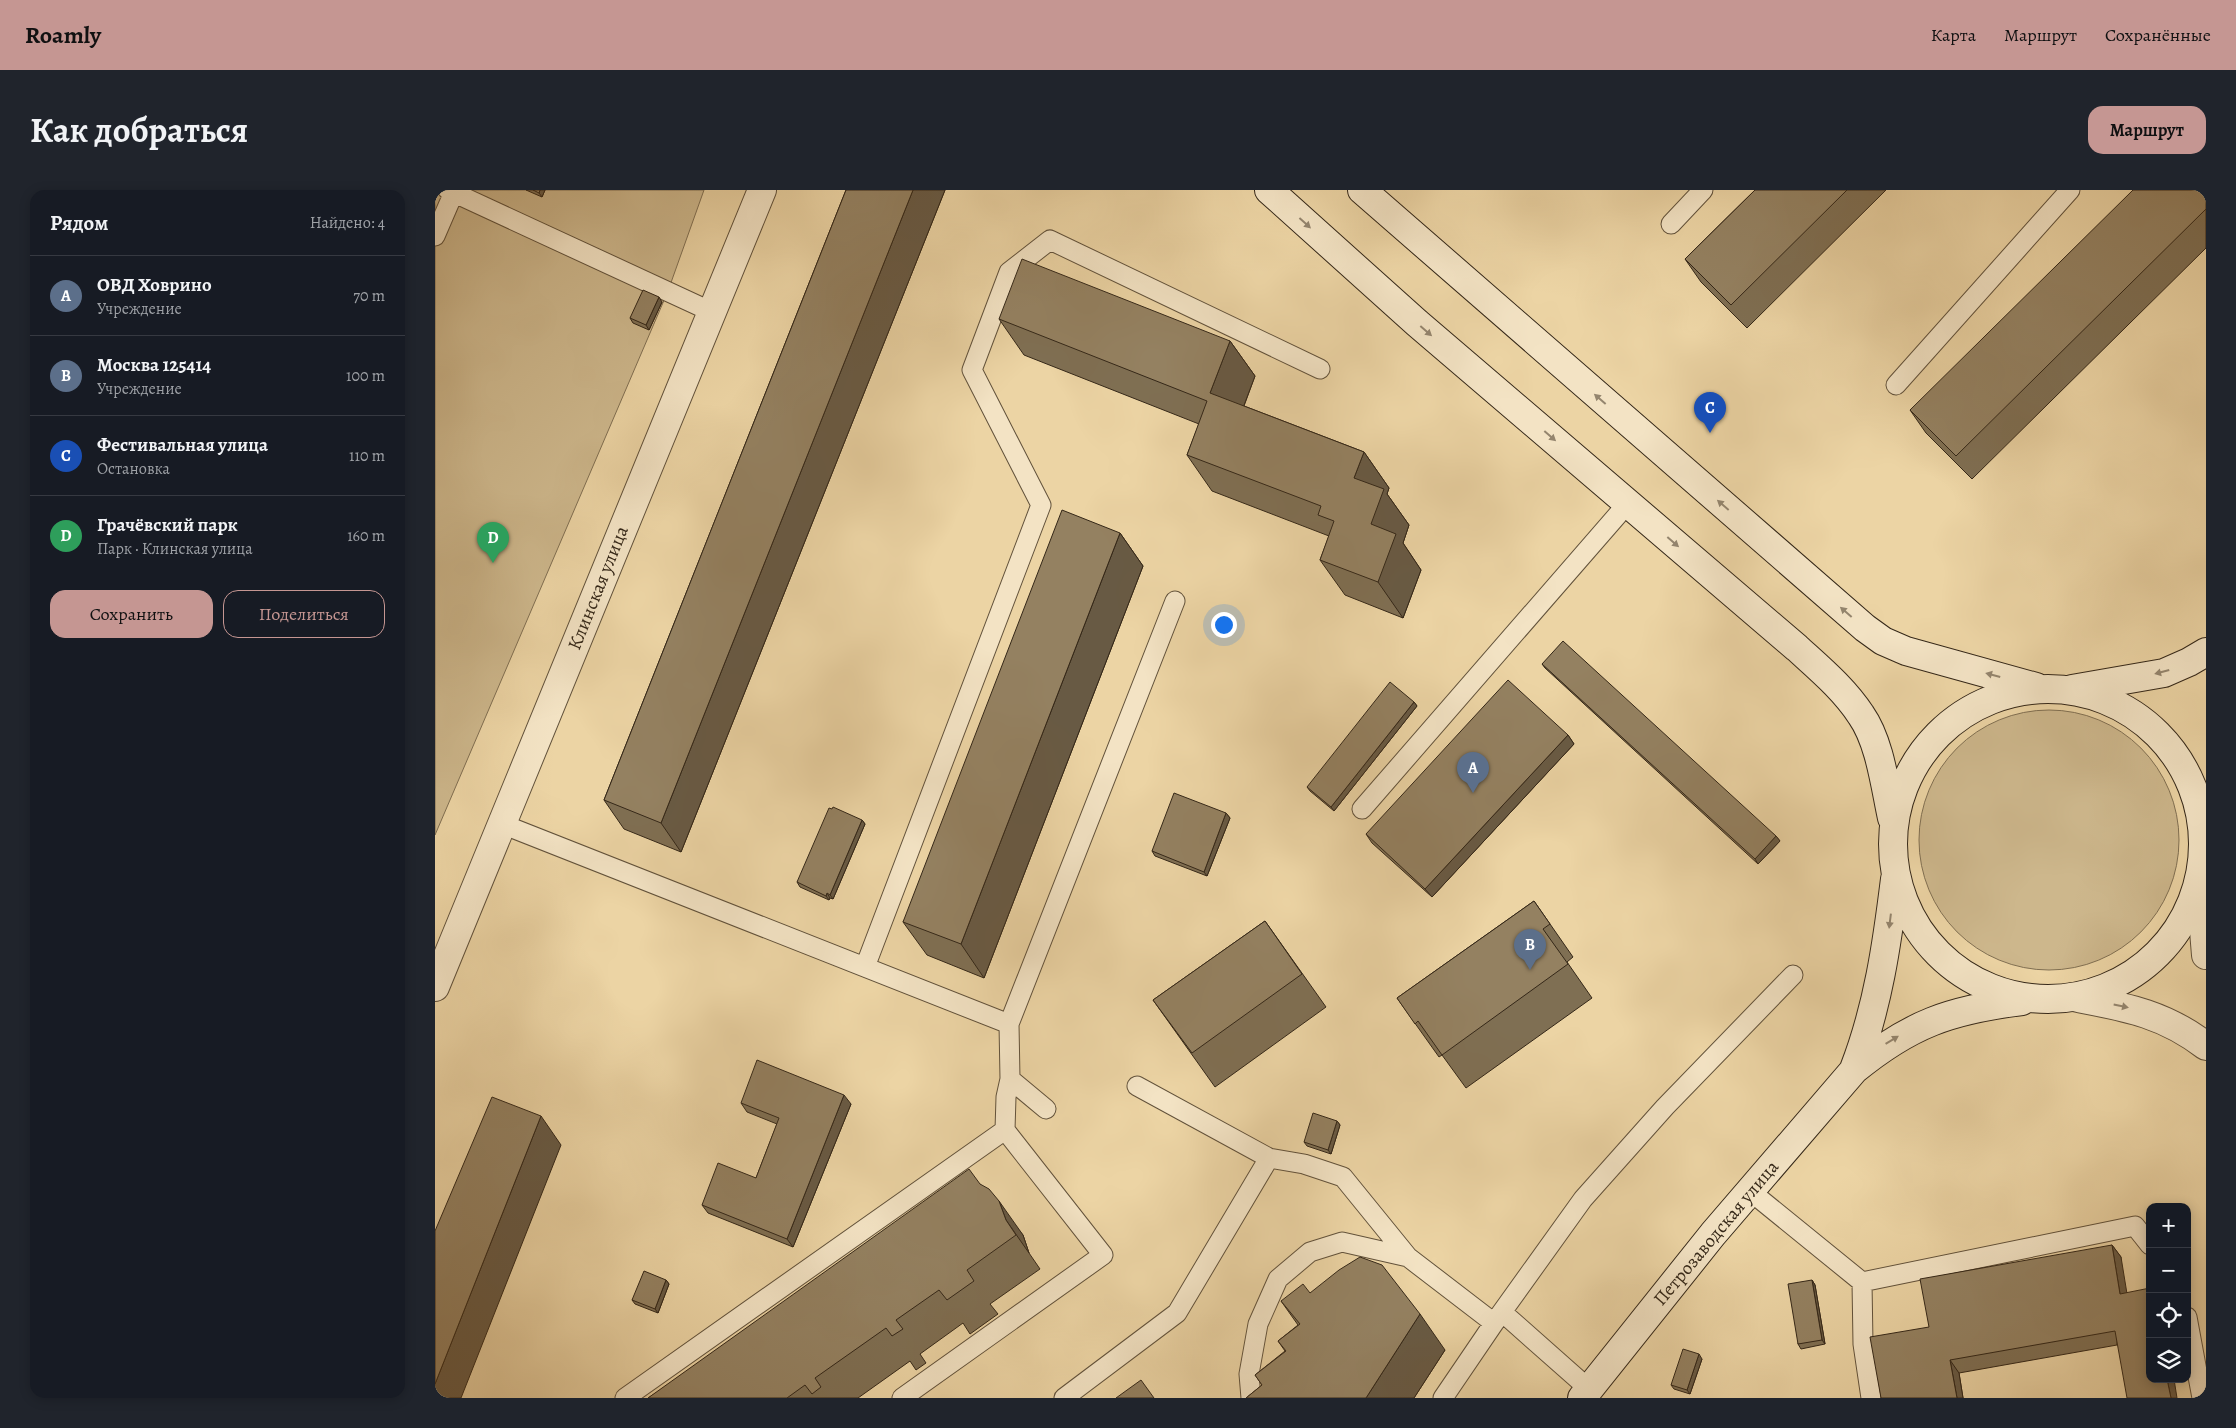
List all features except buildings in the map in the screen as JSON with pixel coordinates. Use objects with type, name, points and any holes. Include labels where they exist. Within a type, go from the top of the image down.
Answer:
[{"type":"main road","name":"Клинская улица","points":[[435,986],[762,190]]},
{"type":"main road","points":[[1269,190],[1417,323],[1797,648],[1845,694],[1863,716],[1878,752],[1894,829],[1895,873],[1909,910],[1930,945],[1962,972],[1995,990],[2039,999],[2073,997],[2125,1007],[2157,1016],[2189,1033],[2206,1046]]},
{"type":"main road","points":[[1362,190],[1859,623],[1883,641],[1906,651],[2040,688],[2068,690],[2122,706],[2160,734],[2193,785],[2205,821],[2200,881],[2206,955]]},
{"type":"main road","points":[[2068,690],[2164,673],[2206,652]]},
{"type":"main road","points":[[1894,829],[1901,790],[1916,761],[1935,737],[1971,709],[2008,695],[2040,688]]},
{"type":"main road","name":"Петрозаводская улица","points":[[1853,1070],[1866,1038],[1883,970],[1895,873]]},
{"type":"main road","points":[[2073,997],[2130,977],[2153,960],[2175,935],[2200,881]]},
{"type":"main road","name":"Петрозаводская улица","points":[[1586,1394],[1750,1191],[1853,1070],[1881,1047],[1908,1031],[1937,1018],[1983,1006],[2039,999]]},
{"type":"lane","points":[[1671,224],[1703,190]]},
{"type":"lane","points":[[1896,386],[2070,190]]},
{"type":"lane","points":[[435,236],[451,191],[712,312]]},
{"type":"lane","points":[[865,967],[1041,505],[972,370],[1009,272],[1050,240],[1320,368]]},
{"type":"lane","points":[[1362,808],[1628,503]]},
{"type":"lane","points":[[901,1398],[1103,1255],[1005,1130],[1006,1097],[1011,1079],[1009,1024],[1175,600]]},
{"type":"lane","points":[[502,824],[1009,1024]]},
{"type":"lane","points":[[1443,1398],[1583,1199],[1665,1108],[1793,975]]},
{"type":"lane","points":[[1011,1079],[1046,1109]]},
{"type":"lane","points":[[1137,1086],[1269,1158],[1304,1164],[1343,1177],[1408,1257],[1498,1318],[1586,1394]]},
{"type":"lane","points":[[625,1398],[1005,1130]]},
{"type":"lane","points":[[1064,1398],[1177,1313],[1269,1158]]},
{"type":"lane","points":[[1750,1191],[1862,1282],[1863,1344],[1871,1398]]},
{"type":"lane","points":[[1862,1282],[2135,1226],[2146,1240]]},
{"type":"lane","points":[[1251,1398],[1249,1374],[1258,1324],[1278,1279],[1310,1252],[1342,1242],[1408,1257]]},
{"type":"lane","points":[[2191,1338],[2202,1398]]},
{"type":"shaded area","points":[[435,190],[704,190],[668,291],[435,835]]},
{"type":"shaded area","points":[[2049,710],[2074,712],[2099,720],[2121,732],[2141,748],[2157,768],[2169,790],[2177,815],[2179,840],[2177,865],[2169,890],[2157,912],[2141,932],[2121,948],[2099,960],[2074,968],[2049,970],[2024,968],[1999,960],[1977,948],[1957,932],[1941,912],[1929,890],[1921,865],[1919,840],[1921,815],[1929,790],[1941,768],[1957,748],[1977,732],[1999,720],[2024,712]]},
{"type":"place","name":"Фестивальная улица","points":[[1710,433]]},
{"type":"place","name":"Грачёвский парк","points":[[493,563]]},
{"type":"place","name":"ОВД Ховрино","points":[[1473,793]]},
{"type":"place","name":"Москва 125414","points":[[1530,970]]}]
